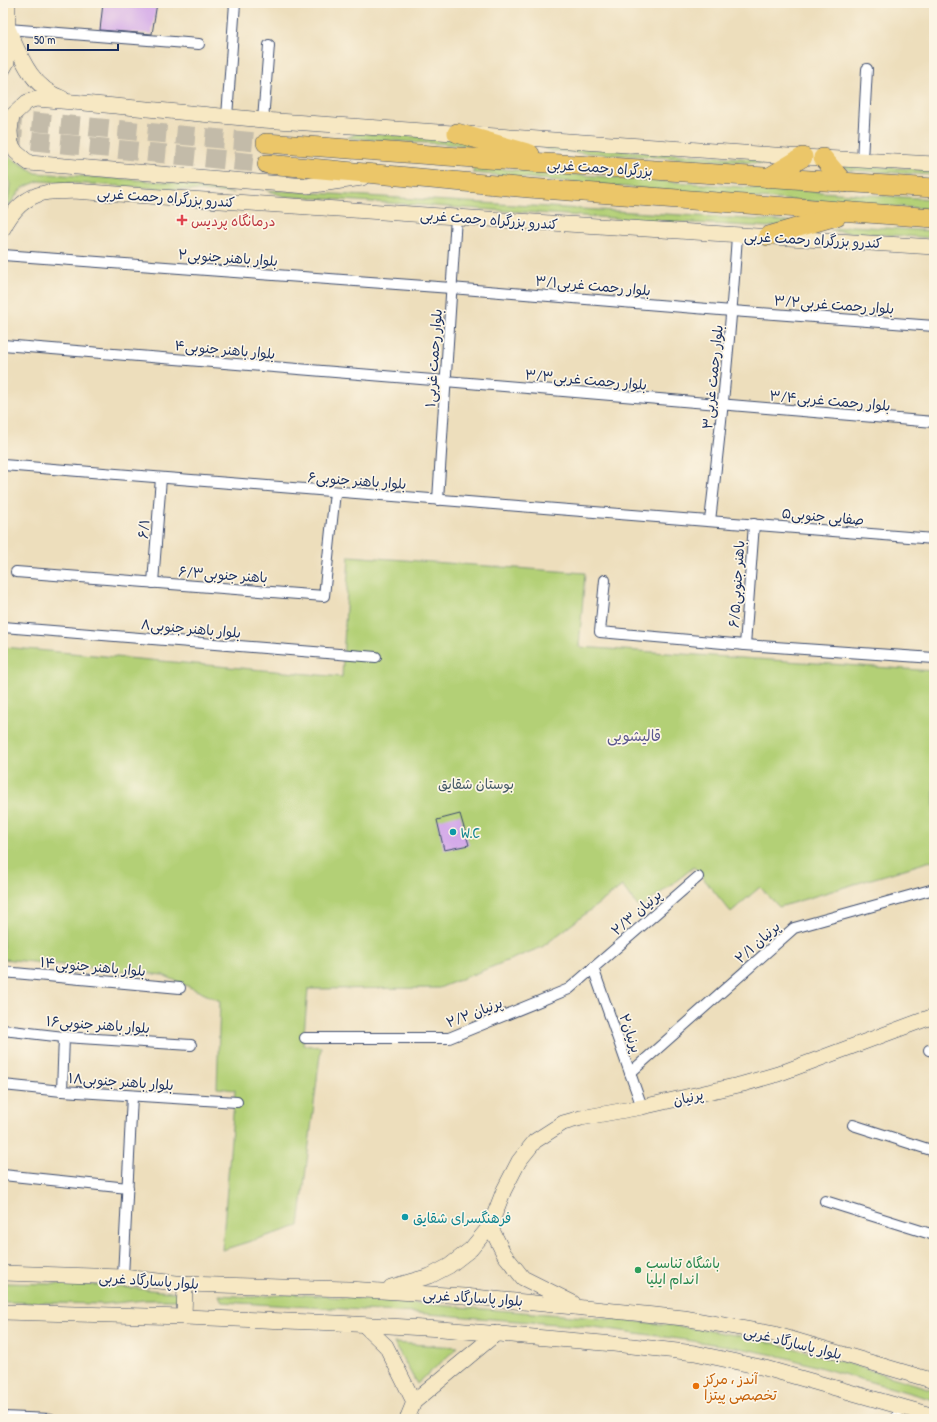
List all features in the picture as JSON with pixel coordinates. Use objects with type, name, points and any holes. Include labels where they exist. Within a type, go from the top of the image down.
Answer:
[{"type":"highway","points":[[457,134],[566,165]]},
{"type":"highway","name":"بزرگراه رحمت غربی","points":[[266,143],[566,165],[934,188]]},
{"type":"highway","points":[[768,178],[803,157]]},
{"type":"highway","points":[[823,158],[844,183]]},
{"type":"highway","name":"بزرگراه رحمت غربی","points":[[267,164],[529,188],[934,218]]},
{"type":"highway","points":[[768,236],[851,212]]},
{"type":"main road","points":[[3,69],[7,62],[8,3]]},
{"type":"main road","points":[[8,29],[26,66],[37,83],[52,95],[73,102]]},
{"type":"main road","points":[[29,163],[16,152],[11,144],[10,131],[12,116],[27,102],[36,99],[263,120],[803,157],[934,164]]},
{"type":"main road","points":[[3,146],[29,163],[307,186],[387,174]]},
{"type":"main road","points":[[209,178],[267,204]]},
{"type":"main road","name":"کندرو بزرگراه رحمت غربی","points":[[3,229],[9,217],[25,200],[45,193],[73,191],[934,247]]},
{"type":"main road","name":"پرنیان","points":[[376,1291],[403,1285],[430,1276],[449,1266],[471,1248],[490,1226],[504,1190],[519,1161],[535,1141],[563,1123],[744,1084],[778,1074],[934,1016]]},
{"type":"main road","points":[[490,1226],[504,1254],[523,1278],[582,1307]]},
{"type":"main road","name":"بلوار پاسارگاد غربی","points":[[3,1273],[123,1277],[184,1284],[376,1291],[464,1296],[684,1318],[774,1334],[934,1381]]},
{"type":"main road","points":[[184,1284],[184,1316]]},
{"type":"main road","points":[[3,1312],[184,1316],[442,1329],[606,1343],[695,1354],[766,1368],[898,1413],[934,1416]]},
{"type":"main road","points":[[364,1325],[386,1346],[414,1402]]},
{"type":"main road","points":[[407,1419],[414,1402],[497,1334]]},
{"type":"street","points":[[227,117],[235,3]]},
{"type":"street","points":[[8,29],[200,44]]},
{"type":"street","points":[[263,120],[269,45]]},
{"type":"street","points":[[862,160],[867,69]]},
{"type":"street","name":"بلوار رحمت غربی۱","points":[[438,500],[456,217]]},
{"type":"street","name":"بلوار رحمت غربی۳","points":[[710,521],[732,311],[737,235]]},
{"type":"street","name":"بلوار باهنر جنوبی۲","points":[[3,255],[451,288]]},
{"type":"street","name":"بلوار رحمت غربی۳/۱","points":[[451,288],[732,311]]},
{"type":"street","name":"بلوار رحمت غربی۳/۲","points":[[732,311],[934,326]]},
{"type":"street","name":"بلوار باهنر جنوبی۴","points":[[3,345],[445,381]]},
{"type":"street","name":"بلوار رحمت غربی۳/۳","points":[[445,381],[723,405]]},
{"type":"street","name":"بلوار رحمت غربی۳/۴","points":[[723,405],[934,422]]},
{"type":"street","name":"بلوار باهنر جنوبی۶","points":[[3,465],[710,521]]},
{"type":"street","name":"۶/۱","points":[[153,583],[161,478]]},
{"type":"street","name":"۶/۳باهنر جنوبی","points":[[16,572],[324,596],[335,492]]},
{"type":"street","name":"صفایی جنوبی۵","points":[[710,521],[934,539]]},
{"type":"street","name":"باهنر جنوبی۶/۵","points":[[746,645],[754,524]]},
{"type":"street","points":[[604,580],[600,632],[746,645],[934,658]]},
{"type":"street","name":"۸بلوار باهنر جنوبی","points":[[3,627],[376,657]]},
{"type":"street","name":"پرنیان ۲/۳","points":[[593,968],[698,877]]},
{"type":"street","name":"پرنیان ۲/۱","points":[[630,1073],[794,928],[934,889]]},
{"type":"street","name":"پرنیان ۲/۲","points":[[305,1038],[449,1038],[569,989],[593,968]]},
{"type":"street","name":"پرنیان۲","points":[[593,968],[642,1107]]},
{"type":"street","name":"بلوار باهنر جنوبی۱۴","points":[[3,972],[180,988]]},
{"type":"street","name":"بلوار باهنر جنوبی۱۶","points":[[3,1030],[64,1037],[191,1045]]},
{"type":"street","points":[[62,1091],[64,1037]]},
{"type":"street","name":"۱۸بلوار باهنر جنوبی","points":[[3,1085],[62,1091],[236,1102]]},
{"type":"street","points":[[123,1277],[132,1096]]},
{"type":"street","points":[[852,1124],[934,1150]]},
{"type":"street","points":[[3,1175],[128,1188]]},
{"type":"street","points":[[825,1201],[934,1236]]},
{"type":"street","points":[[3,1418],[51,1419]]},
{"type":"green space","points":[[357,133],[468,140],[478,146],[347,138]]},
{"type":"green space","points":[[538,145],[786,161],[775,164],[551,151]]},
{"type":"green space","points":[[3,153],[36,173],[210,185],[233,193],[39,181],[22,188],[7,208],[10,184],[3,163]]},
{"type":"green space","points":[[842,165],[934,170],[934,175],[849,170]]},
{"type":"green space","points":[[474,167],[755,188],[934,199],[934,209],[724,196],[473,173]]},
{"type":"green space","points":[[266,190],[798,222],[768,227],[656,221],[283,196]]},
{"type":"green space","points":[[852,226],[934,231],[934,238],[830,231]]},
{"type":"green space","name":"بوستان شقایق","points":[[349,556],[585,573],[579,647],[934,671],[934,860],[779,907],[760,887],[731,912],[694,867],[640,909],[622,886],[542,947],[439,988],[308,989],[303,1045],[321,1047],[299,1226],[222,1250],[235,1090],[217,1088],[220,1001],[163,975],[3,959],[3,647],[342,677]]},
{"type":"green space","points":[[3,1283],[100,1285],[181,1293],[180,1300],[145,1300],[104,1304],[3,1302]]},
{"type":"green space","points":[[293,1294],[621,1320],[707,1330],[786,1346],[871,1370],[934,1390],[934,1400],[784,1357],[735,1347],[594,1327],[416,1313],[222,1302],[219,1295],[252,1297]]},
{"type":"green space","points":[[394,1343],[458,1347],[417,1384]]},
{"type":"building","points":[[103,3],[157,3],[152,34],[100,30]]},
{"type":"building","name":"W.C","points":[[460,814],[469,845],[444,850],[437,820]]},
{"type":"tunnel","points":[[3,119],[266,143]]},
{"type":"tunnel","points":[[3,138],[267,164]]},
{"type":"place","name":"درمانگاه پردیس","points":[[182,220]]},
{"type":"place","name":"W.C","points":[[453,832]]},
{"type":"place","name":"فرهنگسرای شقایق","points":[[405,1217]]},
{"type":"place","name":"باشگاه تناسب اندام ایلیا","points":[[638,1270]]},
{"type":"place","name":"آندز ، مرکز تخصصی پیتزا","points":[[696,1386]]},
{"type":"district","name":"قالیشویی","points":[[634,735]]}]
